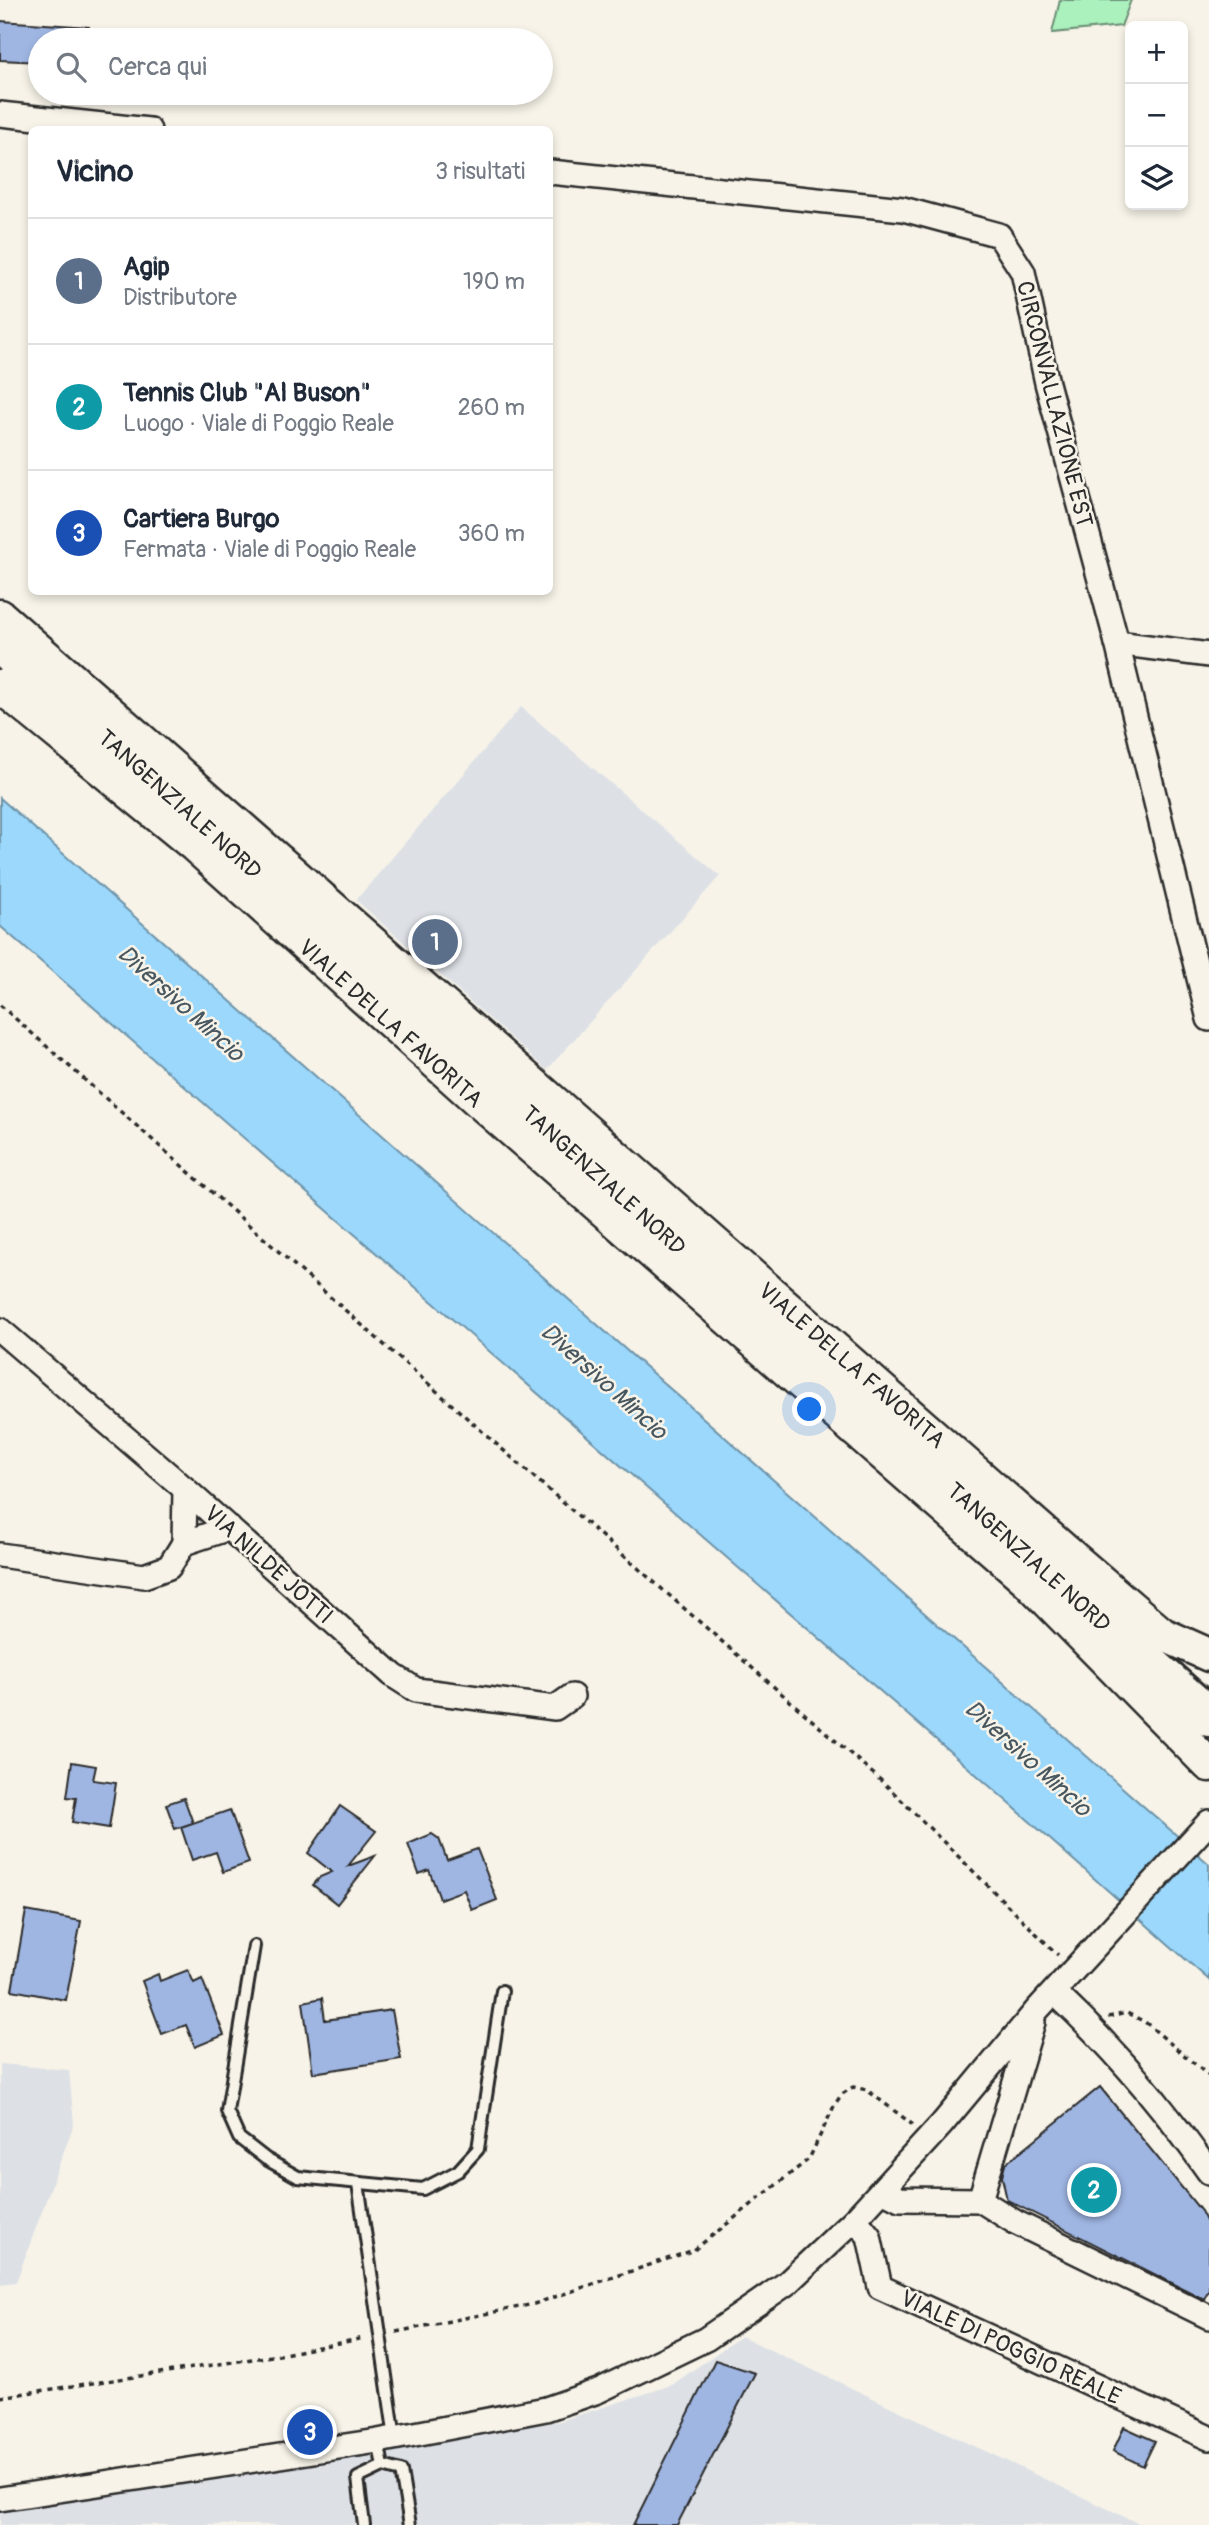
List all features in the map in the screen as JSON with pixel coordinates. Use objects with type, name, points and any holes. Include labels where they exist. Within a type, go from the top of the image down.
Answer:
[{"type":"highway","name":"TANGENZIALE NORD","points":[[0,644],[1209,1717]]},
{"type":"main road","name":"VIALE DELLA FAVORITA","points":[[0,616],[1063,1549],[1162,1634],[1209,1655]]},
{"type":"main road","name":"VIALE DELLA FAVORITA","points":[[0,686],[195,846],[484,1106],[1027,1581],[1209,1765]]},
{"type":"main road","points":[[1209,1717],[1205,1740],[1209,1765]]},
{"type":"street","points":[[0,114],[112,126]]},
{"type":"street","name":"CIRCONVALLAZIONE EST","points":[[553,172],[903,209],[999,235],[1023,272],[1047,383],[1117,643],[1209,1019]]},
{"type":"street","points":[[1117,643],[1209,655]]},
{"type":"street","name":"VIA NILDE JOTTI","points":[[0,1330],[185,1489],[394,1676],[416,1690],[555,1709],[572,1696]]},
{"type":"street","points":[[0,1555],[144,1576],[169,1567],[184,1543],[185,1489]]},
{"type":"street","points":[[184,1543],[229,1528]]},
{"type":"street","points":[[0,2499],[386,2440],[546,2409],[635,2374],[706,2339],[787,2283],[855,2219],[929,2138],[1036,2011],[1124,1918],[1209,1822]]},
{"type":"street","points":[[1054,1992],[1093,2029],[1167,2112],[1209,2172]]},
{"type":"street","points":[[979,2200],[1036,2011]]},
{"type":"street","points":[[882,2190],[900,2199],[979,2200],[1015,2222],[1209,2317]]},
{"type":"street","name":"VIALE DI POGGIO REALE","points":[[855,2219],[869,2236],[880,2287],[1209,2438]]},
{"type":"lane","points":[[254,1946],[228,2111],[239,2138],[266,2159],[298,2177],[423,2189],[458,2171],[478,2149],[502,1991]]},
{"type":"lane","points":[[358,2183],[380,2335],[386,2440],[383,2466]]},
{"type":"lane","points":[[365,2525],[358,2478],[383,2466],[401,2471],[410,2525]]},
{"type":"path","points":[[0,1005],[885,1784],[1074,1971]]},
{"type":"path","points":[[1093,2029],[1105,2018],[1127,2013],[1145,2022],[1209,2076]]},
{"type":"path","points":[[0,2397],[279,2355],[534,2304],[694,2250],[809,2158],[835,2104],[842,2094],[853,2087],[867,2090],[929,2138]]},
{"type":"shaded area","points":[[521,707],[720,876],[547,1070],[356,900]]},
{"type":"shaded area","points":[[0,2064],[69,2070],[74,2124],[16,2282],[0,2284]]},
{"type":"shaded area","points":[[741,2336],[1142,2525],[0,2525],[0,2512],[560,2421],[672,2385]]},
{"type":"green space","points":[[1060,0],[1131,0],[1121,26],[1052,33]]},
{"type":"water","name":"Diversivo Mincio","points":[[0,798],[1209,1864],[1209,1980],[0,926]]},
{"type":"building","points":[[0,21],[89,27],[28,28],[28,61],[0,60]]},
{"type":"building","points":[[72,1762],[96,1766],[93,1780],[116,1783],[109,1828],[72,1822],[76,1798],[67,1797]]},
{"type":"building","points":[[184,1798],[193,1823],[175,1829],[166,1804]]},
{"type":"building","points":[[340,1806],[376,1831],[348,1866],[375,1856],[337,1904],[313,1885],[320,1877],[332,1872],[308,1853]]},
{"type":"building","points":[[230,1810],[249,1863],[223,1872],[216,1852],[192,1860],[181,1827]]},
{"type":"building","points":[[432,1834],[439,1839],[447,1860],[477,1849],[497,1900],[472,1910],[464,1890],[440,1899],[429,1870],[419,1874],[408,1844]]},
{"type":"building","points":[[26,1911],[81,1921],[66,2000],[12,1990]]},
{"type":"building","points":[[188,1970],[194,1983],[202,1979],[224,2035],[195,2047],[186,2025],[162,2034],[142,1981],[158,1974],[160,1981]]},
{"type":"building","points":[[322,1998],[325,2020],[392,2010],[401,2059],[313,2073],[303,2002]]},
{"type":"building","points":[[1100,2087],[1201,2211],[1209,2227],[1209,2289],[1204,2299],[1007,2200],[1002,2177],[1005,2164]]},
{"type":"building","points":[[715,2360],[755,2373],[677,2525],[633,2525]]},
{"type":"building","points":[[1124,2427],[1155,2441],[1143,2466],[1113,2451]]},
{"type":"place","name":"Agip","points":[[435,942]]},
{"type":"place","name":"Tennis Club \"Al Buson\"","points":[[1094,2190]]},
{"type":"place","name":"Cartiera Burgo","points":[[310,2432]]}]
